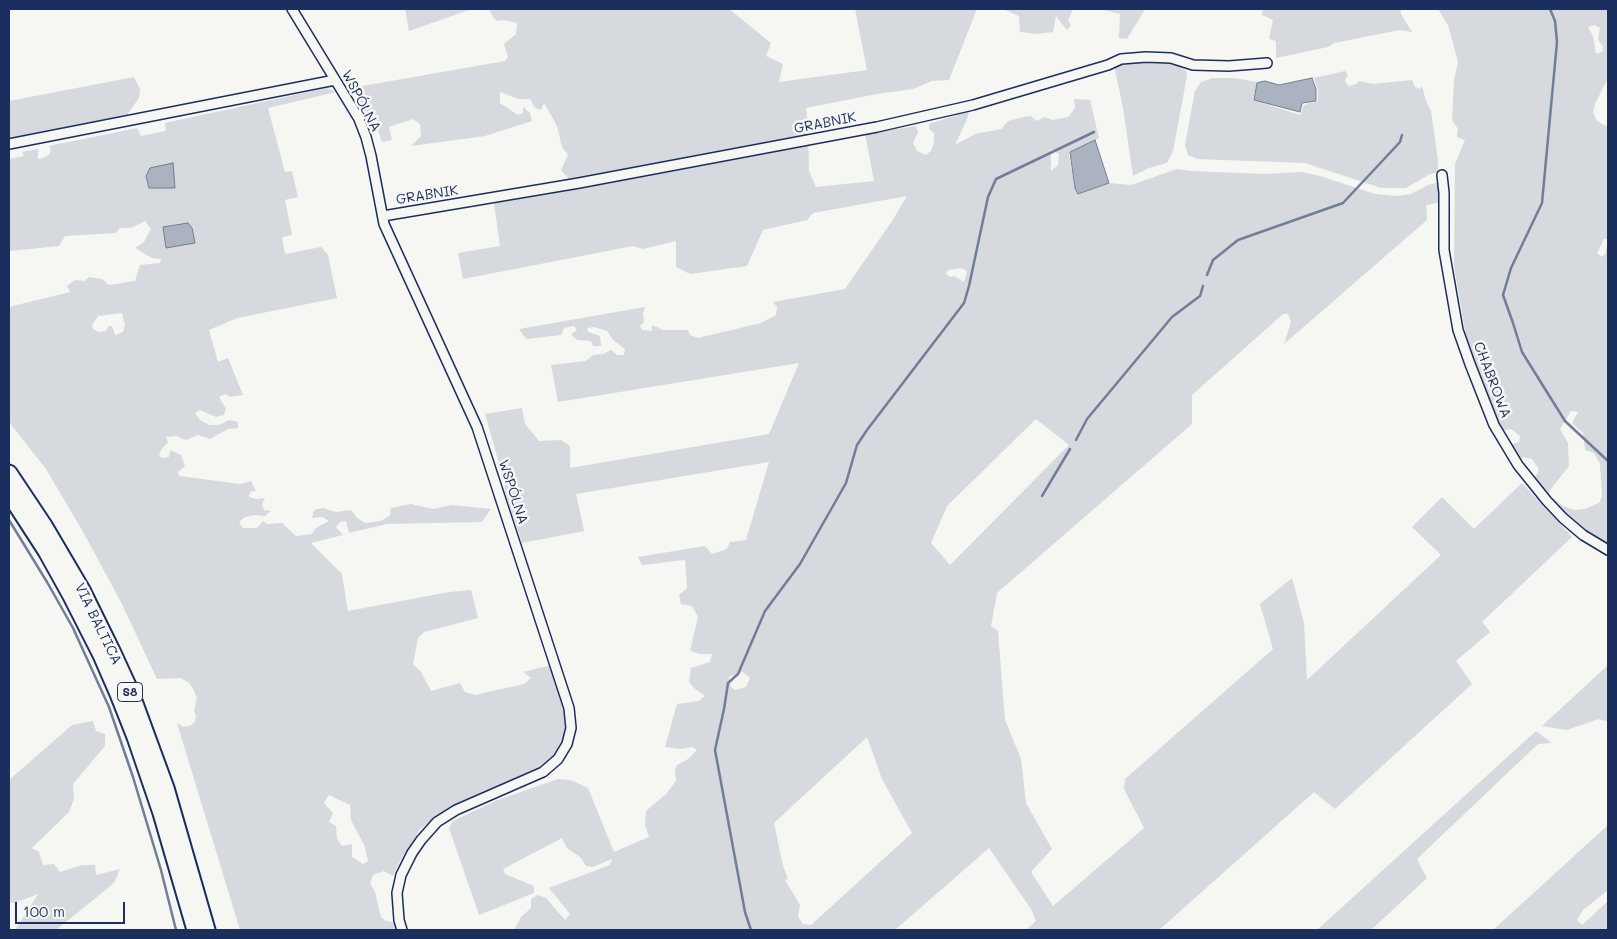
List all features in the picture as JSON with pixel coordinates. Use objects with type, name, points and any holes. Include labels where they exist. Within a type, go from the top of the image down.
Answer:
[{"type":"highway","name":"VIA BALTICA","points":[[9,473],[42,522],[82,590],[130,690],[166,788],[207,930]]},
{"type":"highway","name":"VIA BALTICA","points":[[9,494],[46,551],[72,596],[118,694],[135,736],[161,813],[195,930]]},
{"type":"street","name":"WSPÓLNA","points":[[292,9],[336,80],[366,137],[372,156],[384,224],[477,427],[569,708],[571,728],[567,744],[558,759],[543,772],[456,810],[437,822],[421,840],[402,875],[397,893],[399,920],[402,930]]},
{"type":"street","name":"GRABNIK","points":[[382,216],[579,183],[877,127],[973,105],[1108,65],[1122,59],[1146,57],[1171,58],[1193,65],[1229,66],[1267,63]]},
{"type":"street","points":[[9,144],[336,80]]},
{"type":"street","name":"CHABROWA","points":[[1442,175],[1444,193],[1444,250],[1458,330],[1494,425],[1518,464],[1547,501],[1563,518],[1608,550]]},
{"type":"shaded area","points":[[405,9],[472,9],[409,31]]},
{"type":"shaded area","points":[[489,9],[729,9],[771,43],[766,56],[783,64],[779,82],[867,70],[855,9],[977,9],[949,80],[932,81],[913,89],[806,108],[809,171],[816,187],[874,181],[865,134],[916,126],[918,132],[913,143],[917,151],[926,155],[931,151],[934,143],[934,133],[929,129],[929,124],[969,111],[955,145],[975,134],[1001,129],[1008,121],[1023,117],[1031,116],[1037,121],[1044,117],[1053,120],[1068,117],[1075,108],[1074,99],[1090,100],[1099,138],[1070,152],[1075,188],[1079,194],[1109,183],[1131,185],[1177,169],[1265,174],[1302,172],[1375,194],[1395,196],[1411,194],[1436,183],[1440,186],[1441,201],[1426,205],[1427,220],[1284,344],[1291,322],[1288,314],[1283,314],[1192,395],[1192,424],[997,593],[991,626],[998,631],[1005,720],[1021,759],[1026,803],[1052,849],[1031,872],[1053,906],[1144,828],[1124,789],[1125,779],[1273,649],[1260,604],[1292,578],[1304,623],[1307,680],[1441,555],[1412,527],[1442,497],[1474,529],[1522,483],[1572,537],[1482,622],[1490,632],[1456,661],[1472,684],[1335,809],[1314,792],[1159,930],[1026,930],[1036,921],[1031,909],[989,848],[895,930],[514,930],[521,917],[531,908],[531,899],[537,895],[546,898],[565,920],[570,914],[549,888],[610,865],[612,859],[593,867],[586,866],[581,858],[567,848],[562,838],[503,869],[505,874],[534,886],[534,893],[479,915],[449,828],[453,821],[495,801],[558,779],[570,780],[588,788],[614,852],[649,837],[645,824],[646,811],[666,794],[676,781],[675,770],[677,765],[688,759],[697,750],[692,747],[681,749],[665,747],[677,704],[699,701],[705,696],[689,682],[691,668],[710,662],[712,654],[700,654],[690,651],[698,617],[692,606],[681,604],[679,595],[687,588],[685,560],[642,565],[638,557],[705,546],[712,554],[727,549],[730,542],[746,540],[769,462],[576,494],[584,531],[522,543],[505,492],[504,481],[485,414],[522,408],[525,424],[539,441],[561,440],[570,446],[570,468],[769,434],[799,363],[558,402],[551,365],[586,361],[593,355],[603,354],[611,350],[617,355],[624,355],[625,349],[613,340],[607,331],[594,327],[587,328],[588,332],[600,336],[601,346],[593,346],[591,341],[577,340],[571,334],[577,330],[574,326],[564,328],[561,335],[526,339],[519,329],[645,307],[643,313],[644,322],[640,326],[642,330],[652,331],[652,325],[663,330],[688,330],[690,335],[698,338],[761,323],[776,315],[777,307],[773,302],[845,289],[907,196],[813,213],[807,220],[763,230],[747,266],[690,274],[676,267],[676,241],[643,249],[633,246],[463,279],[458,253],[500,246],[494,203],[577,188],[561,170],[568,155],[562,147],[557,126],[544,103],[541,110],[535,108],[530,99],[519,99],[500,92],[500,103],[518,115],[523,113],[523,107],[530,113],[532,121],[485,136],[411,146],[421,136],[420,124],[413,119],[389,127],[392,140],[382,142],[378,130],[351,88],[505,61],[508,57],[504,44],[516,34],[517,23],[505,20],[497,21]],"holes":[[[1051,149],[1059,154],[1058,165],[1051,171]],[[961,268],[967,271],[964,282],[954,276],[950,277],[946,274],[948,270]],[[1036,419],[1069,445],[950,565],[931,543],[947,506]],[[743,672],[750,678],[746,687],[735,690],[731,687],[729,677]],[[867,737],[882,779],[912,833],[811,925],[803,924],[798,917],[800,905],[785,880],[788,879],[783,866],[774,823]]]},
{"type":"shaded area","points":[[1003,9],[1073,9],[1068,21],[1071,25],[1067,30],[1056,16],[1053,32],[1036,34],[1020,32],[1019,16]]},
{"type":"shaded area","points":[[1100,9],[1145,9],[1127,39],[1119,38],[1120,14]]},
{"type":"shaded area","points":[[1263,9],[1401,9],[1401,14],[1412,32],[1399,30],[1334,43],[1328,47],[1276,58],[1276,41],[1269,39],[1273,20],[1262,15]]},
{"type":"shaded area","points":[[1438,9],[1608,9],[1608,78],[1593,112],[1597,121],[1608,127],[1608,239],[1604,239],[1597,253],[1602,257],[1606,253],[1608,246],[1608,545],[1576,525],[1549,500],[1553,498],[1563,506],[1574,510],[1585,509],[1599,503],[1602,496],[1600,464],[1594,453],[1585,450],[1583,433],[1572,423],[1578,412],[1571,411],[1560,429],[1568,443],[1569,466],[1550,490],[1548,496],[1530,478],[1536,476],[1539,469],[1532,459],[1523,457],[1520,461],[1509,445],[1519,442],[1520,436],[1511,429],[1502,431],[1467,342],[1454,266],[1455,164],[1465,140],[1457,137],[1458,129],[1452,120],[1454,80],[1458,62],[1448,25]],"holes":[[[1594,25],[1600,28],[1598,39],[1603,47],[1602,52],[1596,54],[1593,36],[1588,27]]]},
{"type":"shaded area","points":[[1132,61],[1174,63],[1187,72],[1173,151],[1167,163],[1149,168],[1133,176],[1123,108],[1114,65]]},
{"type":"shaded area","points":[[1345,71],[1348,75],[1345,80],[1349,86],[1359,81],[1373,84],[1412,80],[1415,87],[1420,89],[1422,86],[1431,111],[1438,172],[1428,175],[1406,188],[1381,188],[1305,163],[1197,159],[1188,155],[1185,145],[1195,91],[1201,82],[1213,78],[1234,78],[1257,82],[1253,100],[1300,115],[1304,105],[1318,101],[1318,90],[1314,78]]},
{"type":"shaded area","points":[[134,77],[140,89],[139,98],[127,115],[19,140],[9,139],[9,101]]},
{"type":"shaded area","points":[[1312,78],[1316,89],[1316,101],[1302,103],[1300,112],[1254,100],[1257,83],[1265,81],[1279,85]]},
{"type":"shaded area","points":[[327,88],[336,92],[268,108],[285,172],[292,171],[298,197],[285,200],[292,235],[282,237],[285,254],[321,247],[328,255],[337,298],[237,318],[209,330],[218,362],[228,358],[243,395],[230,397],[226,394],[219,397],[226,409],[224,415],[216,417],[200,410],[195,413],[200,420],[209,425],[219,425],[229,420],[238,422],[238,428],[228,429],[210,439],[198,435],[186,440],[176,436],[166,437],[168,442],[159,455],[162,458],[169,457],[170,450],[181,455],[185,466],[178,472],[179,476],[240,484],[251,481],[256,491],[250,492],[249,497],[256,499],[265,498],[262,504],[264,510],[271,511],[265,516],[254,515],[245,517],[239,522],[243,528],[257,528],[263,521],[267,524],[282,523],[296,536],[312,534],[316,528],[329,521],[323,517],[312,518],[314,510],[323,508],[336,512],[351,510],[357,518],[365,523],[381,521],[390,515],[391,508],[411,504],[433,509],[452,505],[491,509],[482,522],[387,524],[349,533],[346,521],[340,522],[336,527],[343,535],[311,543],[342,574],[348,611],[449,592],[471,590],[478,618],[424,632],[418,638],[413,664],[421,672],[431,691],[460,683],[465,692],[475,695],[524,684],[531,678],[523,672],[551,665],[566,713],[563,745],[557,755],[541,767],[458,803],[441,813],[420,829],[393,876],[384,871],[373,875],[370,883],[375,892],[381,917],[386,921],[396,923],[397,930],[240,930],[177,723],[183,727],[190,726],[195,722],[194,710],[197,698],[193,689],[189,683],[181,678],[157,679],[121,602],[82,530],[46,469],[9,422],[9,307],[70,292],[67,286],[75,280],[85,281],[89,277],[102,279],[109,285],[135,281],[140,265],[160,263],[161,259],[152,258],[135,248],[144,242],[151,229],[145,221],[131,228],[120,228],[116,233],[65,236],[59,246],[9,251],[9,159],[24,156],[22,152],[38,149],[38,159],[43,158],[49,155],[51,150],[49,146],[137,128],[141,136],[166,131],[165,123]],"holes":[[[122,313],[125,325],[123,332],[115,335],[112,326],[109,326],[106,331],[98,332],[93,329],[92,325],[98,316]],[[329,795],[350,805],[351,820],[365,847],[368,861],[363,864],[352,857],[352,844],[342,846],[337,839],[336,826],[329,822],[333,813],[324,803]]]},
{"type":"shaded area","points":[[1095,140],[1109,183],[1078,194],[1075,188],[1070,152]]},
{"type":"shaded area","points":[[173,163],[175,188],[149,188],[146,176],[150,168]]},
{"type":"shaded area","points":[[188,223],[192,228],[195,243],[166,248],[163,227]]},
{"type":"shaded area","points":[[1608,665],[1608,720],[1599,719],[1567,730],[1542,726]]},
{"type":"shaded area","points":[[93,721],[96,731],[105,734],[105,746],[73,784],[74,799],[69,812],[32,848],[39,852],[43,865],[54,864],[60,872],[82,865],[95,865],[96,875],[120,869],[114,883],[56,930],[15,930],[38,894],[14,903],[9,902],[9,780],[72,725]]},
{"type":"shaded area","points":[[1536,731],[1552,743],[1538,744],[1417,859],[1427,878],[1371,930],[1317,930]]},
{"type":"shaded area","points":[[1608,825],[1608,890],[1583,910],[1577,920],[1582,925],[1608,901],[1608,930],[1493,930]]},
{"type":"waterway","points":[[1550,9],[1555,21],[1557,42],[1542,203],[1511,268],[1503,295],[1522,352],[1565,421],[1608,461]]},
{"type":"waterway","points":[[751,930],[745,912],[715,750],[728,683],[738,674],[765,611],[800,564],[846,483],[857,445],[964,303],[988,197],[996,179],[1094,132]]},
{"type":"waterway","points":[[1207,275],[1213,260],[1238,240],[1343,203],[1400,142],[1402,135]]},
{"type":"waterway","points":[[1076,440],[1087,419],[1172,317],[1200,296],[1203,286]]},
{"type":"waterway","points":[[1042,496],[1070,449]]},
{"type":"waterway","points":[[9,520],[73,628],[109,707],[133,777],[161,870],[176,930]]}]
